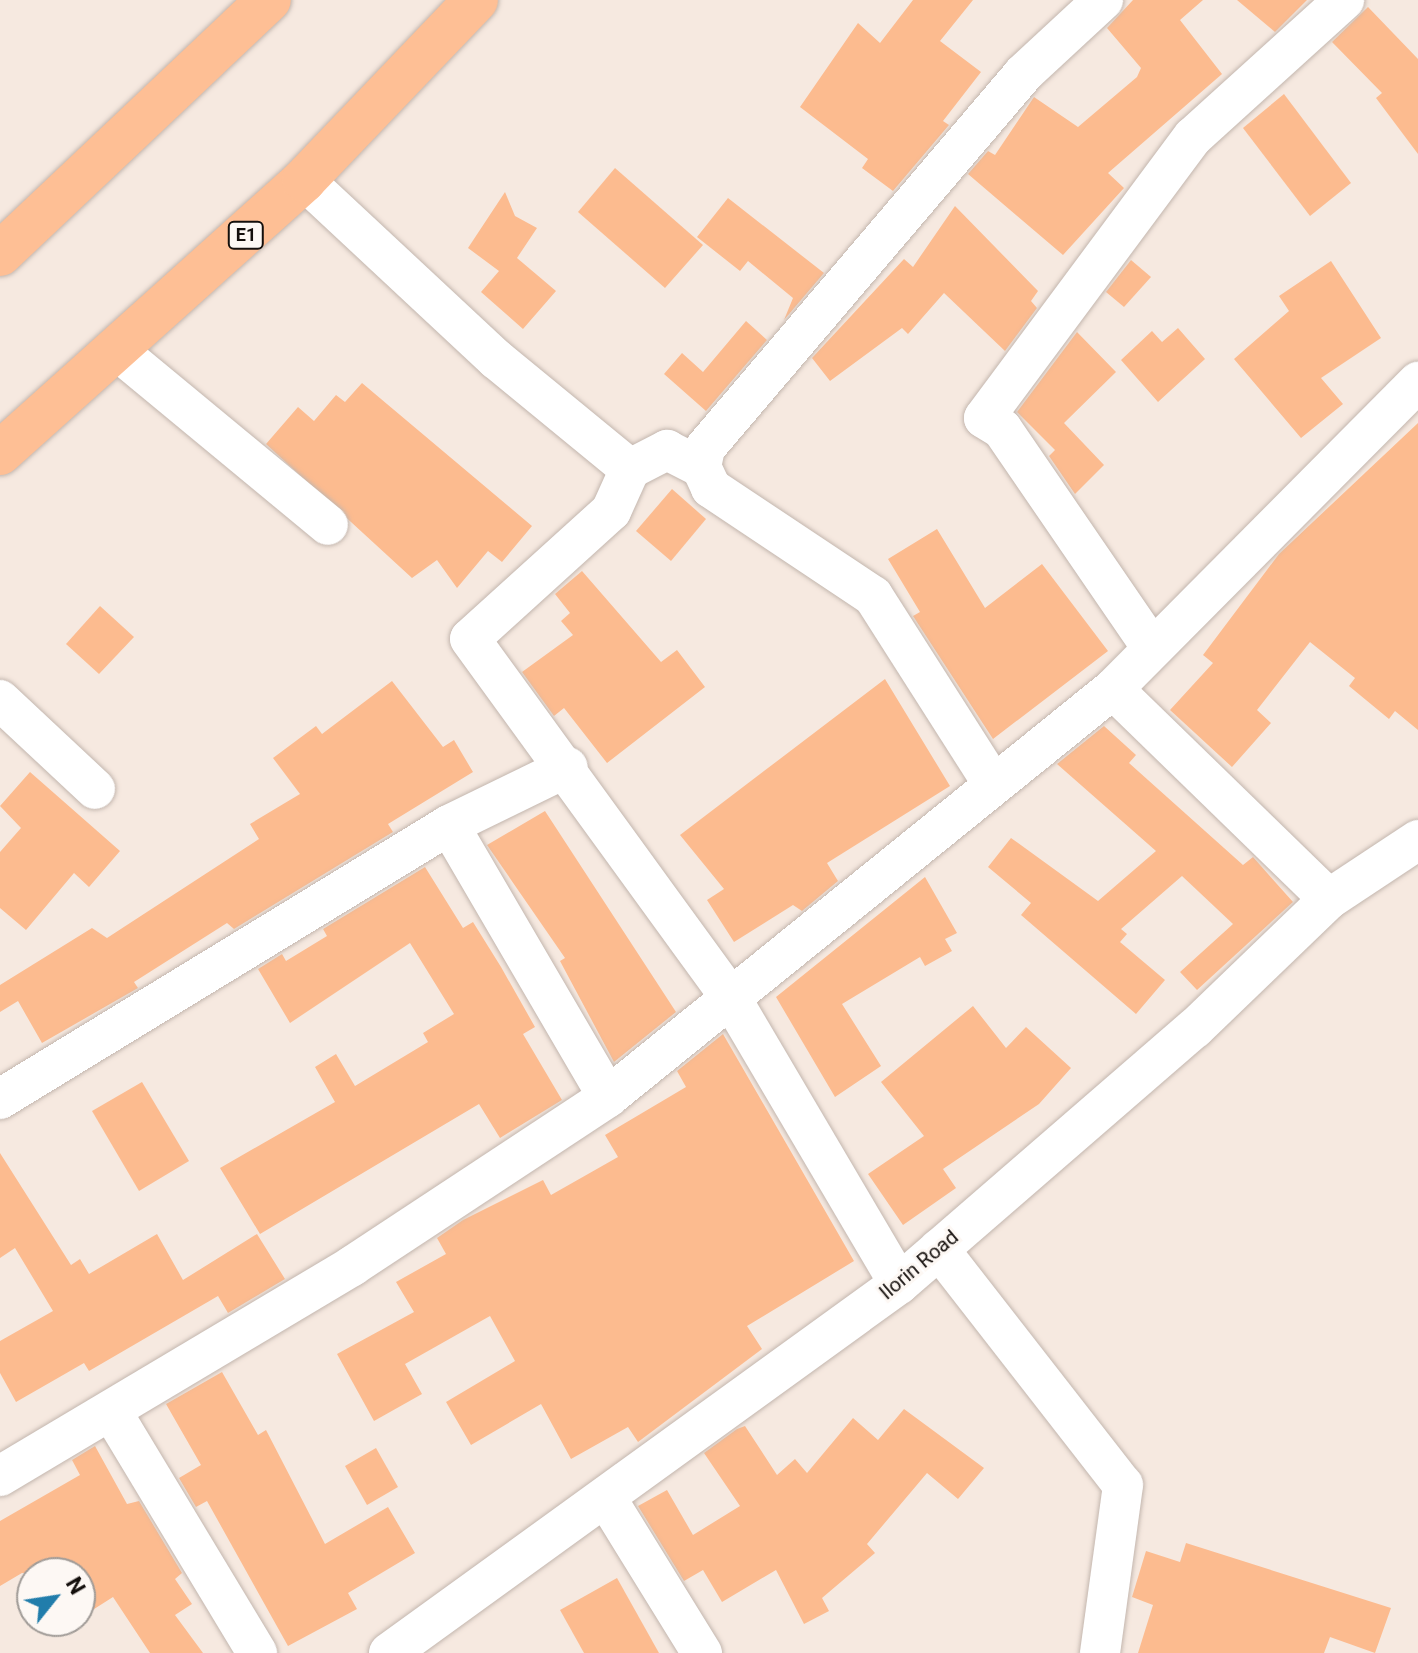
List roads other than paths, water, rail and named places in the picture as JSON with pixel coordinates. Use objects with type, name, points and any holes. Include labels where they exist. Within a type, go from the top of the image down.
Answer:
[{"type":"highway","points":[[0,254],[269,0]]},
{"type":"highway","name":"E1","points":[[0,453],[119,352],[304,180],[461,8]]},
{"type":"street","points":[[991,781],[873,596],[711,488],[701,467],[705,448],[1023,74],[1103,0]]},
{"type":"street","points":[[1152,648],[1002,429],[984,418],[1193,137],[1344,0]]},
{"type":"street","points":[[304,180],[496,359],[630,469]]},
{"type":"street","points":[[119,352],[328,525]]},
{"type":"street","points":[[0,1476],[113,1414],[608,1097],[732,1000],[991,781],[1113,689],[1418,382]]},
{"type":"street","points":[[701,467],[667,450],[630,469],[611,511],[470,639],[568,767],[732,1000],[899,1284]]},
{"type":"street","points":[[1113,689],[1329,899]]},
{"type":"street","points":[[0,700],[95,789]]},
{"type":"street","points":[[0,1099],[449,825],[568,767]]},
{"type":"street","points":[[449,825],[608,1097]]},
{"type":"street","name":"Ilorin Road","points":[[389,1653],[608,1501],[899,1284],[1195,1028],[1329,899],[1418,840]]},
{"type":"street","points":[[939,1249],[1123,1485],[1100,1653]]},
{"type":"street","points":[[113,1414],[257,1653]]},
{"type":"street","points":[[608,1501],[702,1653]]}]
